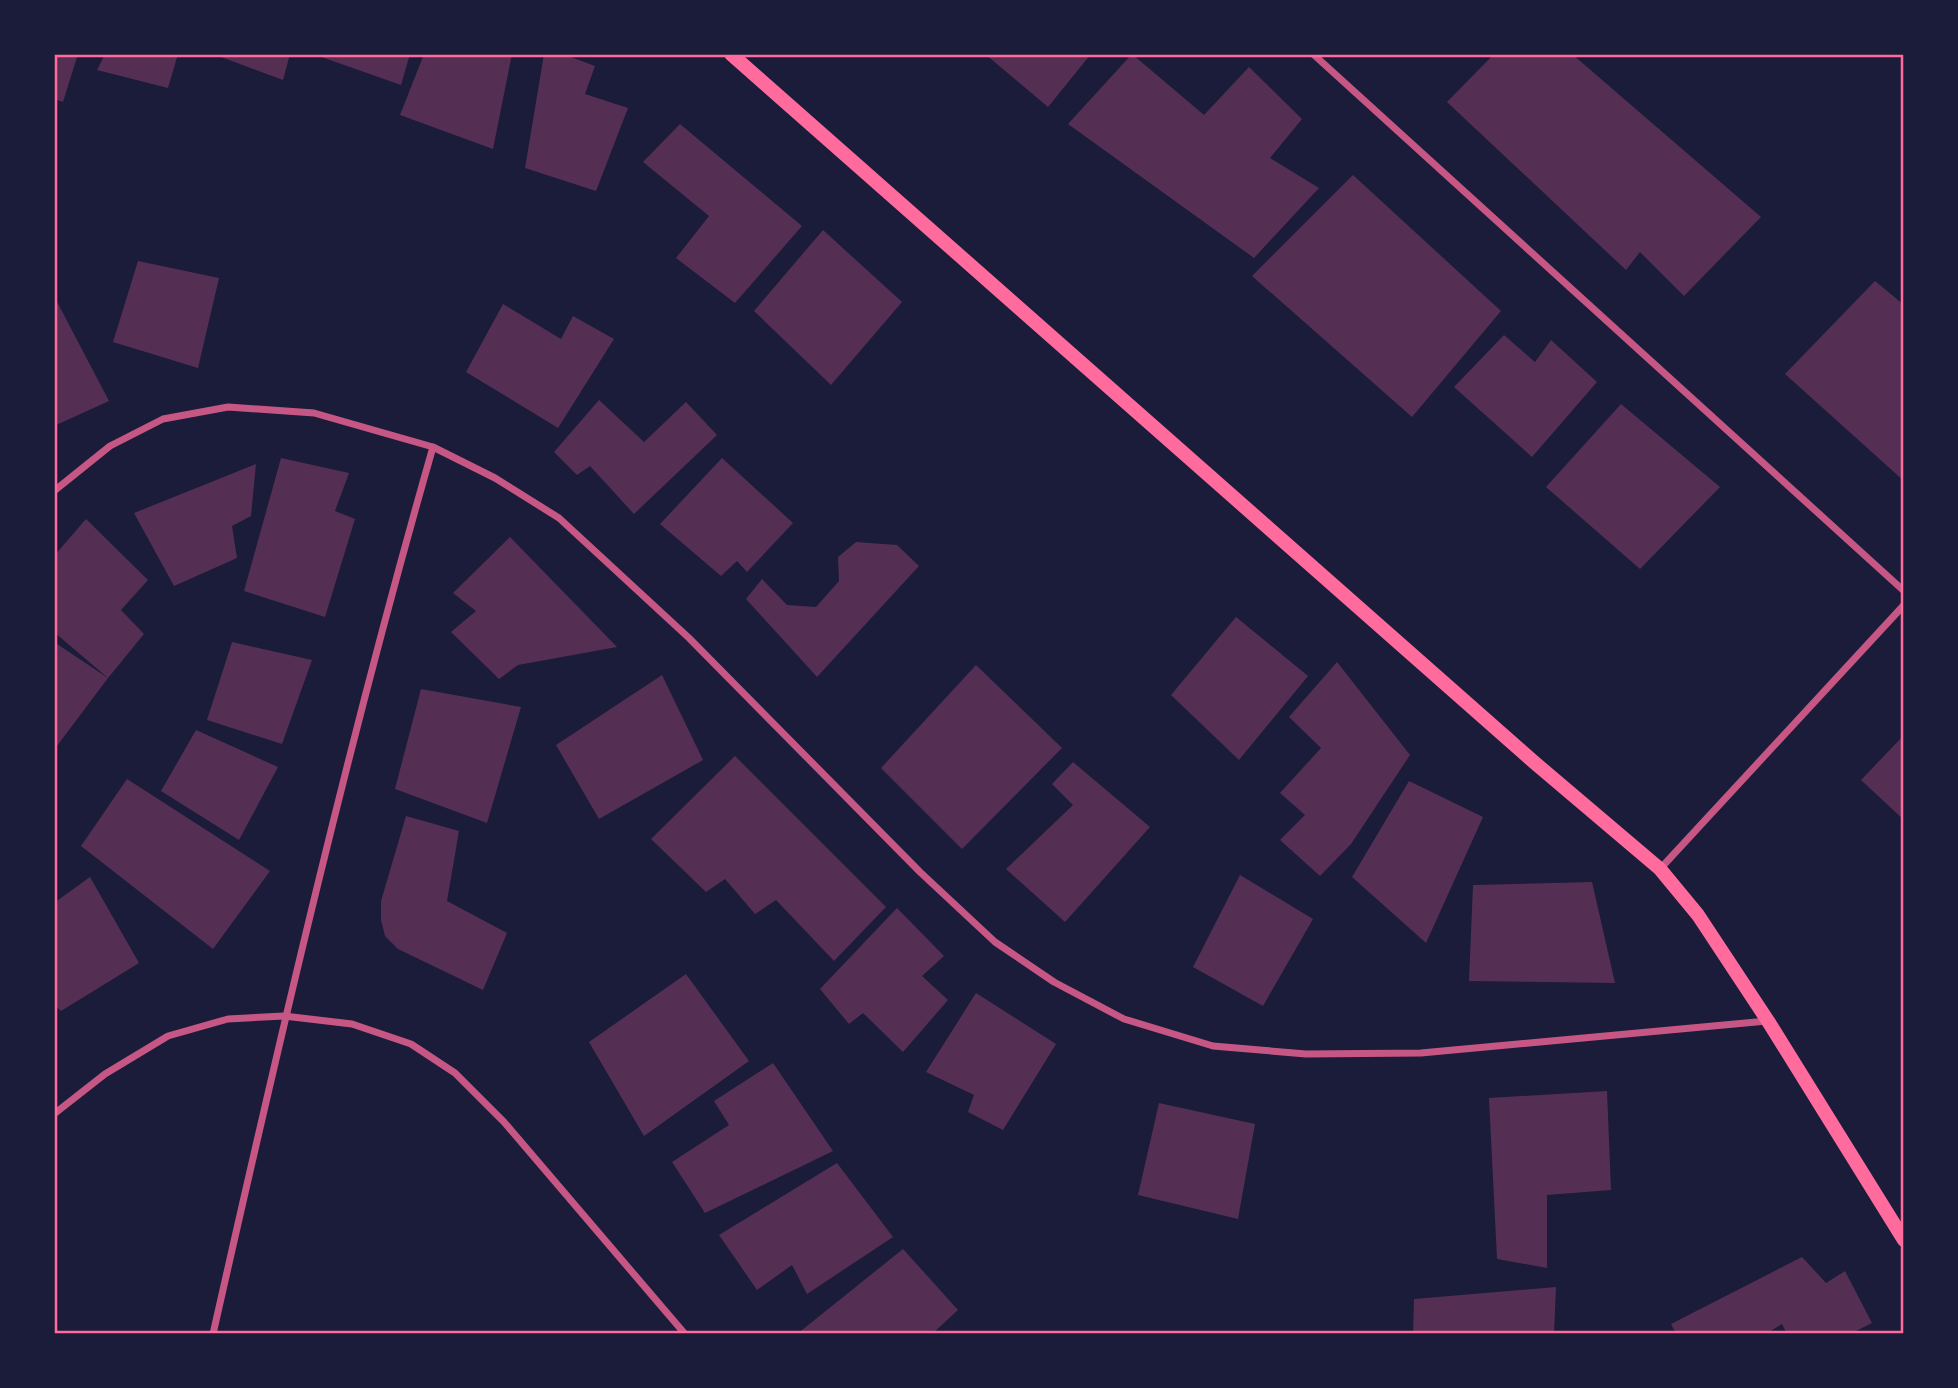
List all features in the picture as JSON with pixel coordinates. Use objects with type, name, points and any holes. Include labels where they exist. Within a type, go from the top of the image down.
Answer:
[{"type":"main road","points":[[731,54],[1525,754],[1660,869],[1698,915],[1768,1021],[1904,1240]]},
{"type":"street","points":[[1313,54],[1904,592]]},
{"type":"street","points":[[54,491],[110,446],[163,419],[228,408],[314,413],[433,447],[495,478],[559,518],[688,638],[920,872],[995,942],[1054,982],[1124,1019],[1213,1046],[1306,1054],[1421,1053],[1768,1021]]},
{"type":"street","points":[[213,1334],[284,1016],[402,556],[433,447]]},
{"type":"street","points":[[1660,869],[1904,605]]},
{"type":"street","points":[[54,1114],[105,1074],[168,1036],[228,1019],[284,1016],[352,1024],[411,1044],[455,1073],[504,1122],[685,1334]]},
{"type":"building","points":[[54,54],[78,54],[63,102],[54,99]]},
{"type":"building","points":[[105,54],[178,54],[168,88],[97,70]]},
{"type":"building","points":[[213,54],[290,54],[283,80]]},
{"type":"building","points":[[313,54],[410,54],[401,85]]},
{"type":"building","points":[[424,54],[512,54],[493,149],[400,115]]},
{"type":"building","points":[[544,54],[563,54],[595,66],[585,94],[628,108],[596,191],[525,168]]},
{"type":"building","points":[[985,54],[1091,54],[1048,107]]},
{"type":"building","points":[[1132,54],[1204,115],[1249,67],[1302,119],[1270,158],[1319,188],[1254,258],[1068,124]]},
{"type":"building","points":[[1494,54],[1572,54],[1761,217],[1684,296],[1640,252],[1626,270],[1447,102]]},
{"type":"building","points":[[680,124],[802,226],[735,303],[676,258],[709,216],[643,162]]},
{"type":"building","points":[[1353,175],[1501,311],[1412,417],[1252,276]]},
{"type":"building","points":[[823,230],[902,302],[831,385],[754,311]]},
{"type":"building","points":[[138,261],[219,278],[198,368],[113,342]]},
{"type":"building","points":[[1875,281],[1904,305],[1904,481],[1785,374]]},
{"type":"building","points":[[54,296],[109,401],[54,426]]},
{"type":"building","points":[[503,304],[561,339],[573,316],[614,339],[558,428],[466,372]]},
{"type":"building","points":[[1504,335],[1535,362],[1551,340],[1597,382],[1532,457],[1454,387]]},
{"type":"building","points":[[599,400],[644,442],[686,402],[717,435],[634,514],[590,466],[577,475],[554,452]]},
{"type":"building","points":[[1621,404],[1720,487],[1640,569],[1546,487]]},
{"type":"building","points":[[281,458],[349,473],[335,511],[355,519],[325,617],[244,591]]},
{"type":"building","points":[[722,458],[793,523],[747,572],[737,561],[721,576],[660,524]]},
{"type":"building","points":[[256,464],[251,516],[232,526],[237,558],[174,586],[134,513]]},
{"type":"building","points":[[86,519],[148,580],[121,610],[144,634],[108,678],[54,632],[54,556]]},
{"type":"building","points":[[510,537],[617,647],[518,665],[499,679],[451,632],[476,611],[453,593]]},
{"type":"building","points":[[856,542],[897,545],[919,566],[817,677],[746,599],[762,579],[787,605],[816,607],[839,581],[838,557]]},
{"type":"building","points":[[1236,617],[1308,676],[1239,760],[1171,695]]},
{"type":"building","points":[[54,642],[108,678],[54,750]]},
{"type":"building","points":[[232,642],[312,660],[282,744],[207,720]]},
{"type":"building","points":[[1337,662],[1410,755],[1351,844],[1320,876],[1280,840],[1305,815],[1280,793],[1321,748],[1289,717]]},
{"type":"building","points":[[976,665],[1062,748],[962,849],[881,768]]},
{"type":"building","points":[[662,675],[703,760],[599,819],[556,745]]},
{"type":"building","points":[[421,689],[521,707],[487,823],[395,789]]},
{"type":"building","points":[[196,730],[278,767],[239,840],[161,791]]},
{"type":"building","points":[[1904,735],[1904,820],[1861,780]]},
{"type":"building","points":[[735,756],[886,907],[834,961],[776,900],[755,914],[725,879],[706,892],[651,839]]},
{"type":"building","points":[[1073,762],[1150,827],[1065,922],[1006,869],[1073,805],[1052,784]]},
{"type":"building","points":[[127,779],[270,871],[213,949],[81,846]]},
{"type":"building","points":[[1409,781],[1483,817],[1426,943],[1352,877]]},
{"type":"building","points":[[406,816],[459,831],[447,901],[507,933],[483,990],[398,949],[385,936],[381,920],[381,901]]},
{"type":"building","points":[[1240,875],[1313,919],[1263,1006],[1193,967]]},
{"type":"building","points":[[90,877],[139,963],[61,1011],[54,1005],[54,903]]},
{"type":"building","points":[[1592,882],[1615,983],[1469,981],[1473,885]]},
{"type":"building","points":[[897,908],[944,956],[922,976],[948,1000],[903,1052],[863,1013],[849,1024],[820,989]]},
{"type":"building","points":[[686,974],[749,1061],[644,1136],[589,1042]]},
{"type":"building","points":[[976,993],[1056,1044],[1003,1130],[968,1112],[974,1095],[926,1072]]},
{"type":"building","points":[[773,1063],[833,1151],[705,1213],[672,1162],[729,1125],[714,1101]]},
{"type":"building","points":[[1607,1091],[1611,1190],[1547,1195],[1547,1268],[1497,1259],[1489,1098]]},
{"type":"building","points":[[1159,1103],[1255,1124],[1238,1219],[1138,1195]]},
{"type":"building","points":[[837,1163],[893,1237],[807,1294],[792,1265],[757,1290],[719,1235]]},
{"type":"building","points":[[903,1249],[958,1310],[932,1334],[797,1334]]},
{"type":"building","points":[[1802,1257],[1826,1283],[1845,1271],[1872,1323],[1850,1334],[1787,1334],[1782,1324],[1766,1334],[1676,1334],[1671,1324]]},
{"type":"building","points":[[1556,1287],[1554,1334],[1413,1334],[1414,1299]]}]
